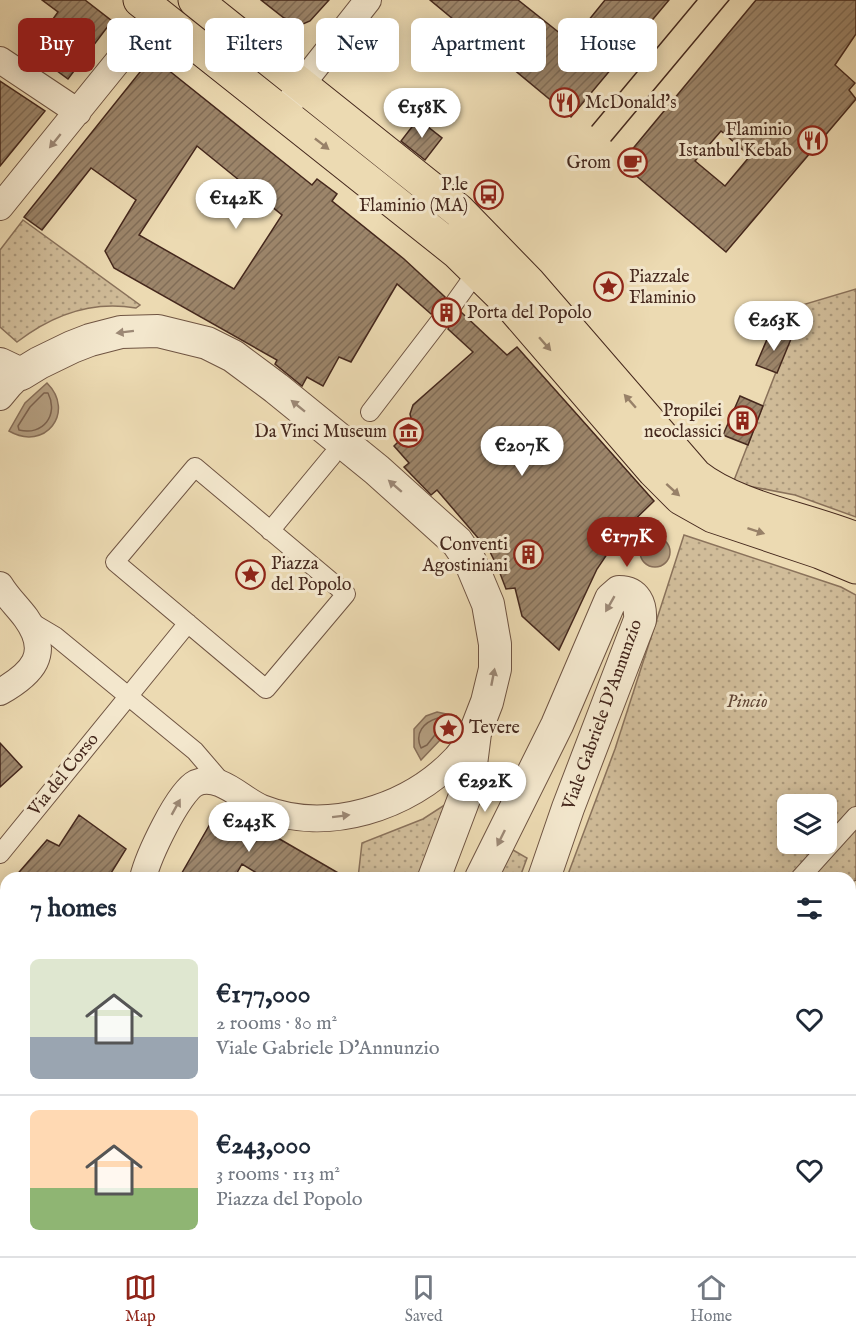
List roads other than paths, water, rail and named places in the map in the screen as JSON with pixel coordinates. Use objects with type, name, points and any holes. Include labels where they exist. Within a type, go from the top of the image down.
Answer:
[{"type":"main road","points":[[195,0],[431,186],[486,236],[530,283],[696,476],[707,500],[727,521],[820,552],[856,567]]},
{"type":"main road","points":[[148,7],[412,214],[457,252],[511,305],[663,481],[681,498],[743,501],[856,539]]},
{"type":"street","points":[[296,124],[291,103],[293,96],[368,0]]},
{"type":"street","points":[[0,207],[78,112],[148,7]]},
{"type":"street","points":[[0,60],[78,112]]},
{"type":"street","points":[[453,305],[468,284]]},
{"type":"street","points":[[370,412],[439,322]]},
{"type":"street","points":[[0,397],[9,385],[11,369],[90,340],[121,332],[158,331],[195,339],[221,350],[276,387],[377,470],[449,534],[465,552],[488,604],[495,644],[495,669],[475,733],[468,788],[436,872]]},
{"type":"street","points":[[270,531],[332,456]]},
{"type":"street","points":[[195,467],[270,531],[346,594],[266,689],[115,562],[195,467]]},
{"type":"street","points":[[0,585],[28,620],[38,646],[35,663],[21,678],[0,692]]},
{"type":"street","name":"Viale Gabriele D'Annunzio","points":[[484,872],[557,725],[611,599],[619,592],[629,593],[636,599],[639,606],[640,620],[546,872]]},
{"type":"street","points":[[28,620],[55,636],[195,751],[226,787]]},
{"type":"street","points":[[127,696],[188,623]]},
{"type":"street","name":"Via del Corso","points":[[0,854],[127,696]]},
{"type":"street","points":[[146,869],[164,828],[186,791],[196,784],[210,781],[226,787],[258,807],[285,815],[318,818],[354,814],[386,804],[420,787],[455,759],[475,733]]},
{"type":"street","points":[[805,872],[856,816]]},
{"type":"water","points":[[47,383],[55,394],[58,406],[57,416],[52,426],[44,433],[34,436],[22,436],[9,431],[25,403]]},
{"type":"water","points":[[655,537],[661,538],[669,546],[669,558],[661,566],[655,567],[649,566],[641,558],[640,552],[641,546],[649,538]]},
{"type":"water","points":[[437,712],[456,716],[441,739],[421,760],[414,747],[414,729],[426,716]]},
{"type":"tram line","points":[[592,126],[697,0]]},
{"type":"tram line","points":[[611,141],[729,0]]},
{"type":"place","name":"McDonald's","points":[[564,103]]},
{"type":"place","name":"Flaminio Istanbul Kebab","points":[[813,140]]},
{"type":"place","name":"Grom","points":[[632,163]]},
{"type":"place","name":"P.le Flaminio (MA)","points":[[489,195]]},
{"type":"place","name":"Piazzale Flaminio","points":[[608,287]]},
{"type":"place","name":"Porta del Popolo","points":[[446,313]]},
{"type":"place","name":"Propilei neoclassici","points":[[743,421]]},
{"type":"place","name":"Da Vinci Museum","points":[[408,432]]},
{"type":"place","name":"Conventi Agostiniani","points":[[529,555]]},
{"type":"place","name":"Piazza del Popolo","points":[[250,574]]},
{"type":"place","name":"Tevere","points":[[448,728]]},
{"type":"park label","name":"Pincio","points":[[747,702]]}]
